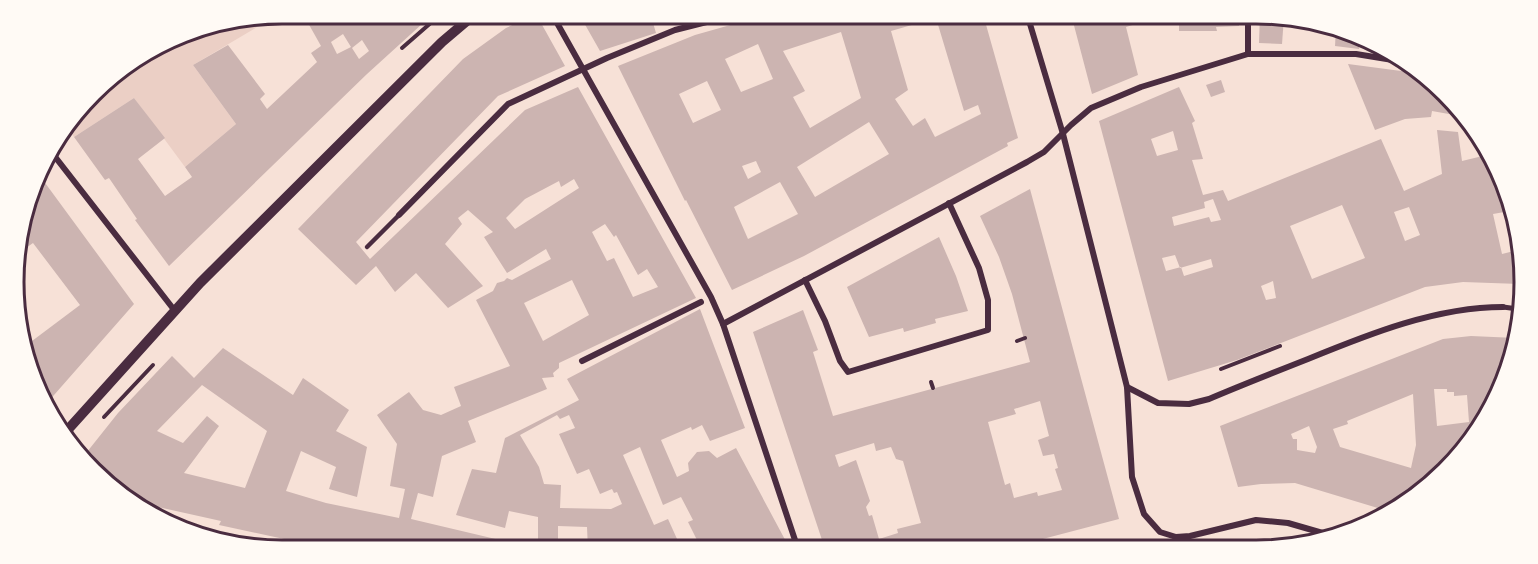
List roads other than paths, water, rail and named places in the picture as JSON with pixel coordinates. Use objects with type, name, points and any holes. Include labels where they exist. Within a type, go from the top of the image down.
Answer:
[{"type":"street","points":[[69,428],[200,283],[460,24]]},
{"type":"street","points":[[558,24],[712,299],[723,324],[795,540]]},
{"type":"street","points":[[399,215],[508,104],[675,30],[699,24]]},
{"type":"street","points":[[1030,24],[1063,134],[1127,387],[1132,477],[1144,514],[1154,527],[1168,536],[1183,537],[1248,521],[1281,521],[1319,532]]},
{"type":"street","points":[[1248,24],[1248,54]]},
{"type":"street","points":[[723,324],[1038,156],[1091,108],[1141,87],[1248,54],[1356,54],[1384,59]]},
{"type":"street","points":[[56,158],[175,311]]},
{"type":"street","points":[[805,280],[825,321],[840,361],[848,372],[988,330],[988,300],[979,268],[949,203]]},
{"type":"street","points":[[582,361],[701,302]]},
{"type":"street","points":[[1127,387],[1158,403],[1188,404],[1209,399],[1344,344],[1404,324],[1460,310],[1512,309]]},
{"type":"lane","points":[[367,247],[399,215]]}]
